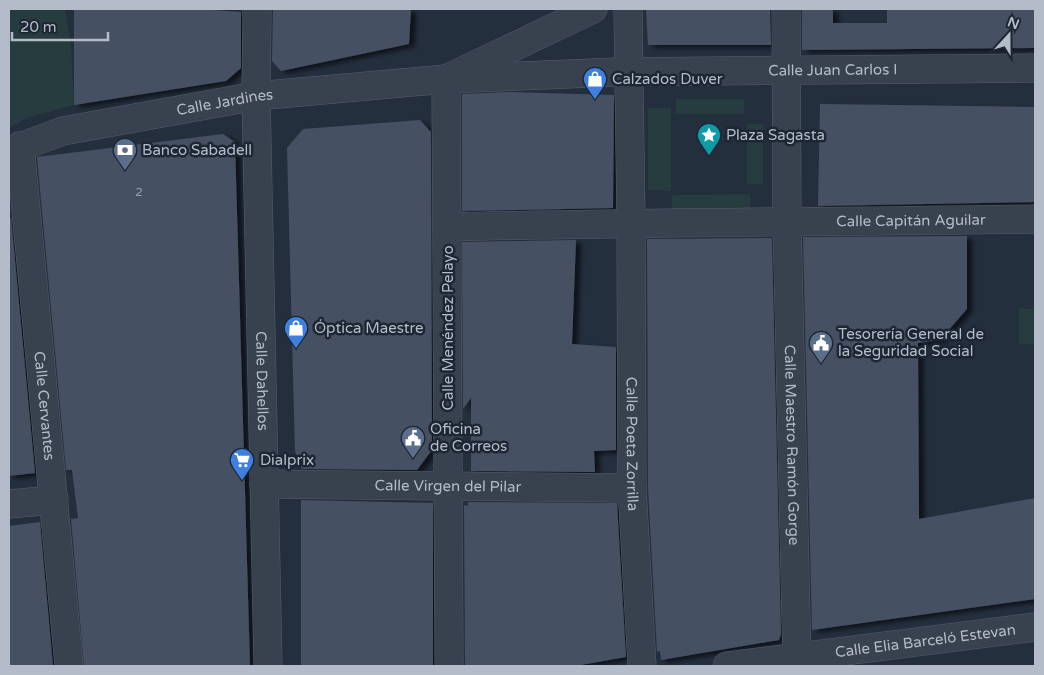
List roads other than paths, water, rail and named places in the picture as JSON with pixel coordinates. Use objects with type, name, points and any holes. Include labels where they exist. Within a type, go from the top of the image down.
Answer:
[{"type":"street","name":"Calle Dahellos","points":[[257,9],[256,96],[268,666]]},
{"type":"street","name":"Calle Jardines","points":[[446,79],[593,9]]},
{"type":"street","points":[[628,9],[631,222]]},
{"type":"street","points":[[447,227],[631,222],[787,223],[786,9]]},
{"type":"street","name":"Calle Juan Carlos I","points":[[630,72],[1035,68]]},
{"type":"street","name":"Calle Jardines","points":[[14,148],[63,131],[256,96],[446,79],[630,72]]},
{"type":"street","name":"Calle Menéndez Pelayo","points":[[446,79],[449,666]]},
{"type":"street","name":"Calle Cervantes","points":[[14,148],[54,500],[69,666]]},
{"type":"street","name":"Calle Capitán Aguilar","points":[[787,223],[1035,220]]},
{"type":"street","name":"Calle Poeta Zorrilla","points":[[631,222],[632,488],[642,666]]},
{"type":"street","name":"Calle Maestro Ramón Gorge","points":[[787,223],[797,661]]},
{"type":"street","name":"Calle Virgen del Pilar","points":[[264,484],[632,488]]},
{"type":"street","points":[[9,504],[54,500]]},
{"type":"street","name":"Calle Elia Barceló Estevan","points":[[726,666],[797,661],[1035,626]]},
{"type":"place","name":"Calzados Duver","points":[[595,100]]},
{"type":"place","name":"Plaza Sagasta","points":[[709,156]]},
{"type":"place","name":"Banco Sabadell","points":[[125,171]]},
{"type":"place","name":"Óptica Maestre","points":[[296,349]]},
{"type":"place","name":"Tesorería General de la Seguridad Social","points":[[821,364]]},
{"type":"place","name":"Oficina de Correos","points":[[413,459]]},
{"type":"place","name":"Dialprix","points":[[242,481]]}]
